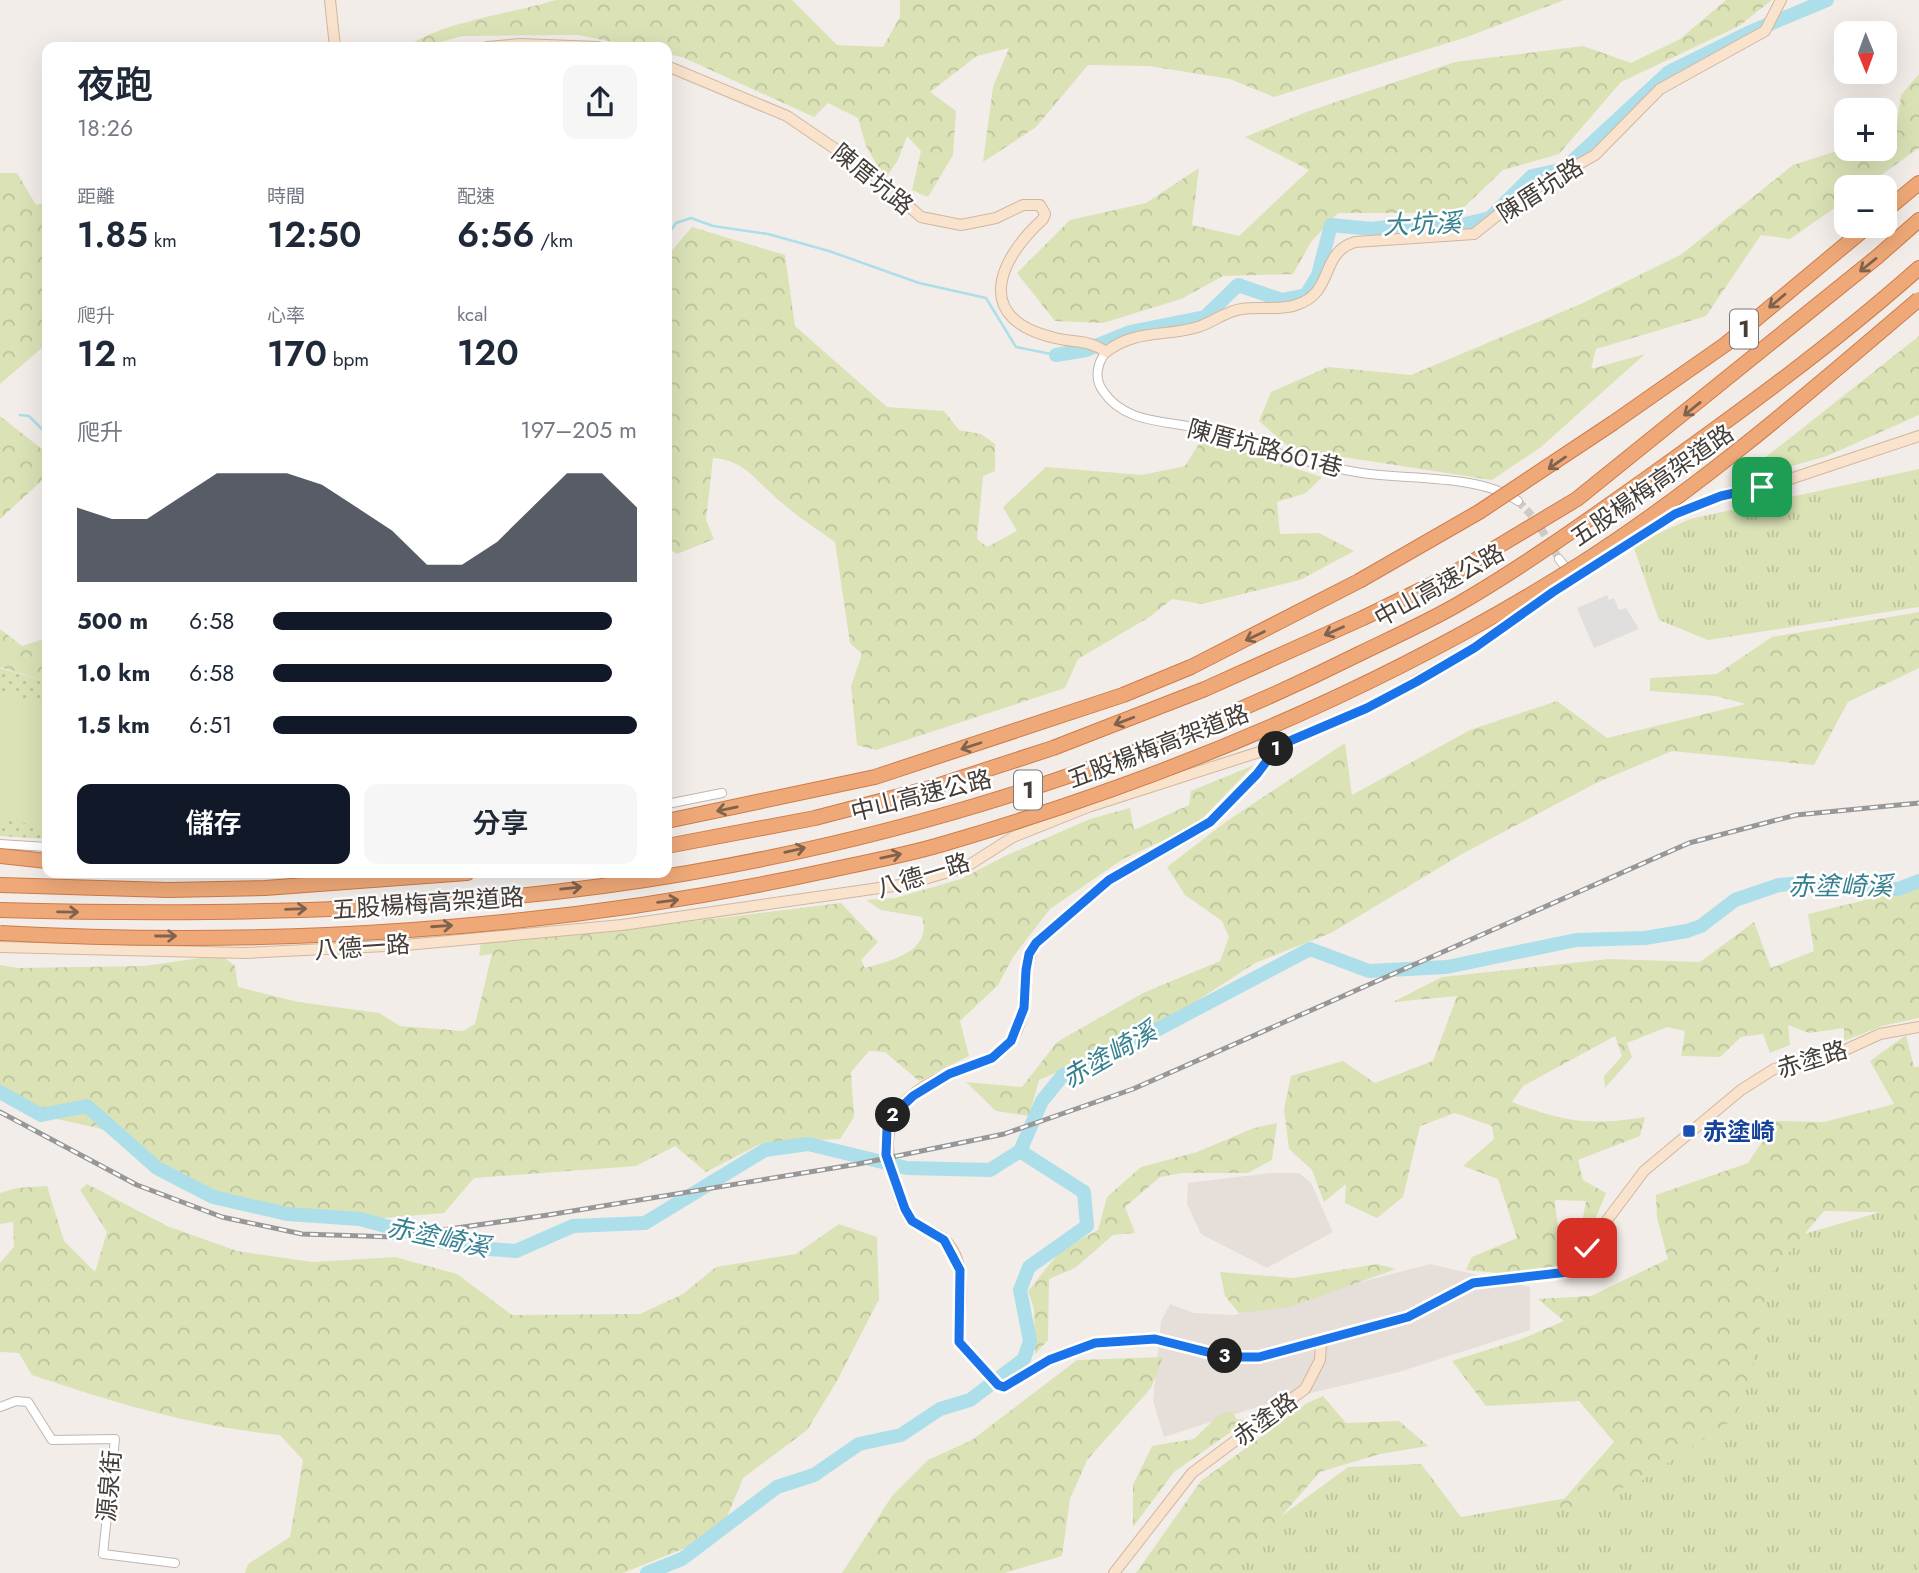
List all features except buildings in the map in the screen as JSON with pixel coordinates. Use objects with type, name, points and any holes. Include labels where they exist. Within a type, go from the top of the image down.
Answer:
[{"type":"highway","points":[[1897,202],[1919,183]]},
{"type":"highway","name":"中山高速公路","points":[[672,845],[815,818],[930,788],[1053,748],[1205,689],[1447,577],[1577,499],[1877,257],[1919,220]]},
{"type":"highway","name":"1","points":[[672,820],[875,777],[1123,695],[1191,667],[1359,581],[1479,512],[1726,344],[1854,238]]},
{"type":"highway","name":"中山高速公路","points":[[672,874],[746,861],[909,825],[1019,793],[1128,755],[1269,698],[1453,607],[1551,546],[1789,377],[1919,268]]},
{"type":"highway","name":"五股楊梅高架道路","points":[[0,933],[57,937],[283,936],[503,922],[717,894],[939,846],[1097,795],[1261,732],[1441,645],[1583,562],[1749,444],[1919,299]]},
{"type":"highway","points":[[0,856],[42,860]]},
{"type":"highway","points":[[0,885],[168,890],[265,888],[400,878]]},
{"type":"highway","name":"中山高速公路","points":[[0,910],[94,913],[333,908],[604,885],[645,878]]},
{"type":"street","points":[[330,0],[334,42]]},
{"type":"street","name":"陳厝坑路","points":[[672,68],[788,116],[872,174],[921,218],[961,225],[996,218],[1023,205],[1040,205],[1045,214],[1043,219],[1008,259],[999,291],[1003,303],[1017,320],[1032,329],[1054,338],[1093,343],[1105,351],[1135,335],[1199,327],[1226,312],[1295,306],[1319,292],[1336,253],[1343,246],[1354,242],[1474,234],[1519,198],[1595,155],[1660,89],[1771,22],[1781,0]]},
{"type":"street","name":"陳厝坑路601巷","points":[[1105,351],[1100,363],[1100,386],[1114,404],[1139,418],[1208,430],[1243,444],[1308,462],[1363,474],[1427,479],[1494,489],[1518,501]]},
{"type":"street","name":"八德一路","points":[[0,947],[245,953],[406,945],[622,925],[868,892],[966,867],[1013,837],[1088,807],[1278,746],[1356,713],[1474,648],[1675,514],[1721,496],[1787,481],[1919,436]]},
{"type":"street","points":[[1559,559],[1574,579]]},
{"type":"street","points":[[1278,746],[1257,774],[1210,822],[1109,880],[1036,943],[1029,954],[1026,970],[1024,1008],[1011,1041],[992,1058],[949,1074],[913,1096],[893,1115],[887,1129],[886,1155],[912,1221],[944,1240],[950,1249],[960,1270],[959,1342],[998,1385],[1004,1387],[1071,1350],[1118,1339],[1155,1339],[1241,1358],[1321,1343]]},
{"type":"street","points":[[672,802],[722,793]]},
{"type":"street","points":[[0,844],[42,847]]},
{"type":"street","name":"赤塗路","points":[[1114,1573],[1192,1474],[1305,1389],[1320,1360],[1321,1343],[1408,1317],[1473,1283],[1568,1272],[1644,1171],[1741,1090],[1774,1069],[1832,1056],[1880,1034],[1919,1027]]},
{"type":"street","name":"源泉街","points":[[0,1407],[16,1401],[28,1402],[52,1440],[116,1439],[103,1554],[175,1563]]},
{"type":"shaded area","points":[[1607,595],[1609,600],[1614,598],[1619,610],[1626,608],[1639,629],[1594,648],[1577,608]]},
{"type":"shaded area","points":[[1270,1173],[1299,1173],[1311,1183],[1333,1232],[1267,1268],[1201,1234],[1187,1204],[1188,1183]]},
{"type":"shaded area","points":[[1430,1264],[1530,1287],[1530,1330],[1399,1372],[1273,1402],[1164,1437],[1153,1401],[1161,1321],[1170,1304],[1194,1313],[1234,1315]]},
{"type":"green space","points":[[556,0],[792,0],[837,45],[883,47],[900,17],[900,0],[1564,0],[1467,37],[1274,97],[1230,79],[1149,66],[1088,65],[1036,127],[983,162],[993,87],[1009,48],[977,56],[930,92],[956,111],[953,155],[928,197],[912,190],[921,151],[907,136],[898,160],[885,179],[866,146],[858,118],[828,103],[814,117],[682,57],[672,55],[672,42],[612,42],[578,35],[462,36],[441,42],[415,42],[458,24]]},
{"type":"green space","points":[[1726,0],[1772,0],[1739,26],[1621,82],[1559,154],[1503,170],[1458,213],[1338,213],[1311,242],[1293,274],[1223,276],[1181,299],[1103,323],[1055,321],[1017,273],[1070,220],[1146,203],[1199,168],[1192,225],[1239,236],[1309,170],[1245,137],[1309,111],[1455,62],[1583,46],[1631,63],[1680,39]]},
{"type":"green space","points":[[1919,74],[1919,148],[1881,175],[1834,175],[1834,208],[1790,239],[1761,235],[1706,316],[1596,349],[1591,369],[1645,354],[1541,447],[1492,480],[1291,449],[1259,421],[1271,392],[1328,367],[1411,375],[1583,303],[1682,254],[1793,165],[1834,152],[1834,161],[1897,161],[1897,124],[1901,95]]},
{"type":"green space","points":[[0,173],[17,173],[36,205],[42,203],[42,348],[0,384]]},
{"type":"green space","points":[[692,227],[785,255],[795,326],[887,407],[944,411],[959,430],[981,434],[995,444],[995,471],[983,476],[977,539],[987,547],[1017,531],[1003,507],[1046,467],[1142,475],[1185,466],[1202,439],[1322,477],[1306,493],[1277,502],[1280,534],[1319,533],[1354,551],[1300,580],[1202,604],[1172,599],[1151,616],[1078,659],[1065,688],[876,750],[857,745],[851,686],[862,654],[850,643],[835,542],[787,507],[743,468],[713,458],[706,520],[714,539],[677,554],[672,551],[672,250]]},
{"type":"green space","points":[[1919,336],[1919,415],[1827,456],[1733,483]]},
{"type":"green space","points":[[0,416],[42,449],[42,481],[0,519]]},
{"type":"green space","points":[[1919,469],[1919,607],[1708,640],[1659,620],[1633,545],[1690,519]]},
{"type":"green space","points":[[1919,612],[1919,668],[1848,702],[1814,765],[1672,751],[1596,783],[1462,854],[1331,933],[1255,963],[1151,1031],[1039,1080],[1029,1116],[996,1111],[966,1082],[1022,1087],[1057,1042],[1143,993],[1220,961],[1229,937],[1222,921],[1185,895],[1167,867],[1227,821],[1345,743],[1352,795],[1470,730],[1557,701],[1607,738],[1746,704],[1716,696],[1650,691],[1650,678],[1717,674],[1772,637]]},
{"type":"green space","points":[[0,629],[22,646],[42,640],[42,680],[0,667]]},
{"type":"green space","points":[[0,668],[42,681],[42,839],[0,836]]},
{"type":"green space","points":[[0,692],[42,705],[42,829],[0,816]]},
{"type":"green space","points":[[1254,765],[1195,826],[1123,859],[1050,909],[1013,957],[998,985],[960,1021],[969,1056],[919,1081],[885,1052],[869,1051],[851,1072],[854,1117],[840,1139],[762,1143],[706,1172],[675,1146],[636,1166],[474,1178],[444,1213],[384,1218],[281,1209],[189,1188],[111,1131],[52,1118],[0,1095],[0,965],[18,968],[144,966],[207,957],[225,958],[235,966],[238,987],[298,1002],[379,1013],[400,1026],[463,1031],[475,1024],[492,954],[479,956],[481,942],[661,925],[841,903],[878,942],[861,960],[865,968],[907,953],[916,946],[924,929],[922,917],[881,910],[866,900],[895,898],[961,879],[1005,856],[1090,819],[1130,808],[1134,830],[1189,805],[1191,791]]},
{"type":"green space","points":[[1919,887],[1919,1018],[1882,1026],[1844,1041],[1844,1028],[1809,1033],[1788,1025],[1790,1045],[1770,1053],[1763,1034],[1741,1037],[1720,1057],[1681,1056],[1685,1031],[1667,1027],[1627,1043],[1632,1057],[1605,1088],[1604,1076],[1622,1056],[1615,1036],[1523,1086],[1512,1102],[1562,1118],[1608,1121],[1645,1117],[1640,1136],[1578,1160],[1583,1180],[1606,1193],[1587,1239],[1579,1239],[1586,1201],[1555,1200],[1560,1267],[1498,1273],[1466,1270],[1472,1257],[1517,1238],[1498,1179],[1463,1166],[1494,1139],[1492,1126],[1455,1113],[1420,1126],[1403,1197],[1377,1218],[1345,1203],[1346,1184],[1324,1202],[1312,1170],[1289,1149],[1284,1109],[1291,1076],[1343,1061],[1375,1083],[1433,1061],[1457,996],[1393,1002],[1442,977],[1609,959],[1700,962],[1754,922],[1771,968],[1814,951],[1808,914]]},
{"type":"green space","points":[[1906,1035],[1914,1067],[1919,1067],[1919,1213],[1824,1211],[1769,1276],[1751,1377],[1735,1418],[1641,1481],[1551,1514],[1614,1442],[1579,1401],[1486,1406],[1452,1361],[1519,1340],[1564,1321],[1538,1299],[1591,1296],[1668,1259],[1657,1218],[1656,1195],[1748,1163],[1776,1121],[1824,1122],[1894,1104],[1870,1061]]},
{"type":"green space","points":[[1277,1123],[1272,1160],[1248,1173],[1182,1173],[1160,1177],[1125,1207],[1135,1233],[1113,1235],[1075,1268],[1049,1279],[1048,1340],[1035,1354],[1034,1309],[1028,1291],[1061,1250],[1098,1230],[1107,1197],[1141,1167],[1197,1152],[1254,1128]]},
{"type":"green space","points":[[87,1184],[167,1226],[237,1251],[312,1262],[395,1257],[457,1274],[512,1315],[640,1314],[683,1294],[716,1267],[796,1254],[839,1224],[877,1237],[879,1299],[837,1381],[807,1430],[743,1478],[720,1534],[623,1573],[245,1573],[248,1564],[290,1537],[303,1460],[280,1435],[216,1426],[93,1395],[32,1375],[19,1353],[0,1352],[0,1263],[14,1247],[13,1222],[0,1224],[0,1193],[17,1188],[47,1186],[64,1241],[95,1272],[107,1232],[80,1190]]},
{"type":"green space","points":[[1919,1201],[1919,1573],[1204,1573],[1348,1467],[1421,1464],[1461,1517],[1579,1496],[1776,1242]]},
{"type":"green space","points":[[1377,1264],[1396,1269],[1290,1307],[1239,1313],[1225,1296],[1220,1272],[1293,1278]]},
{"type":"green space","points":[[1163,1357],[1151,1388],[1087,1460],[1070,1499],[1062,1556],[1004,1573],[842,1573],[892,1496],[928,1460],[972,1440],[1077,1360]]},
{"type":"green space","points":[[1323,1396],[1346,1423],[1399,1421],[1428,1446],[1380,1454],[1320,1472],[1249,1553],[1215,1573],[1136,1573],[1201,1481],[1307,1403]]},
{"type":"green space","points":[[1233,1411],[1236,1419],[1248,1420],[1174,1472],[1133,1527],[1133,1485],[1152,1446],[1194,1439],[1220,1414]]},
{"type":"waterway","name":"大坑溪","points":[[1056,355],[1086,350],[1130,332],[1205,317],[1238,285],[1282,300],[1306,295],[1318,275],[1331,225],[1372,229],[1410,224],[1457,226],[1490,218],[1532,176],[1564,169],[1669,72],[1748,33],[1827,0]]},
{"type":"waterway","points":[[672,229],[676,223],[691,218],[713,226],[768,234],[829,251],[919,283],[986,298],[1016,347],[1056,355]]},
{"type":"waterway","points":[[20,415],[29,416],[42,429]]},
{"type":"waterway","name":"赤塗崎溪","points":[[0,1092],[41,1115],[87,1106],[157,1168],[213,1197],[287,1214],[360,1219],[462,1247],[516,1251],[573,1226],[645,1223],[765,1150],[808,1144],[907,1168],[990,1170],[1020,1151],[1042,1101],[1063,1075],[1130,1044],[1310,949],[1369,971],[1447,967],[1576,940],[1645,938],[1687,931],[1701,926],[1735,900],[1779,885],[1803,883],[1846,888],[1898,889],[1919,881]]},
{"type":"waterway","points":[[647,1573],[682,1559],[777,1487],[814,1475],[859,1444],[901,1435],[940,1409],[970,1400],[1024,1359],[1030,1341],[1020,1290],[1029,1267],[1087,1226],[1084,1192],[1020,1151]]},
{"type":"tunnel","points":[[1518,501],[1536,520],[1559,559]]},
{"type":"railway","points":[[0,1112],[137,1185],[222,1217],[302,1234],[393,1237],[548,1215],[858,1164],[1004,1134],[1133,1089],[1689,843],[1796,815],[1919,803]]},
{"type":"place","name":"赤塗崎","points":[[1689,1131]]},
{"type":"route","points":[[1587,1248],[1568,1272],[1473,1283],[1408,1317],[1321,1343],[1259,1357],[1241,1358],[1155,1339],[1118,1339],[1071,1350],[1004,1387],[998,1385],[959,1342],[962,1291],[960,1270],[944,1240],[912,1221],[905,1209],[886,1155],[887,1129],[893,1115],[913,1096],[949,1074],[992,1058],[1011,1041],[1024,1008],[1026,970],[1029,954],[1036,943],[1109,880],[1134,863],[1210,822],[1257,774],[1278,746],[1322,729],[1416,682],[1474,648],[1553,592],[1675,514],[1721,496],[1762,487]]}]
